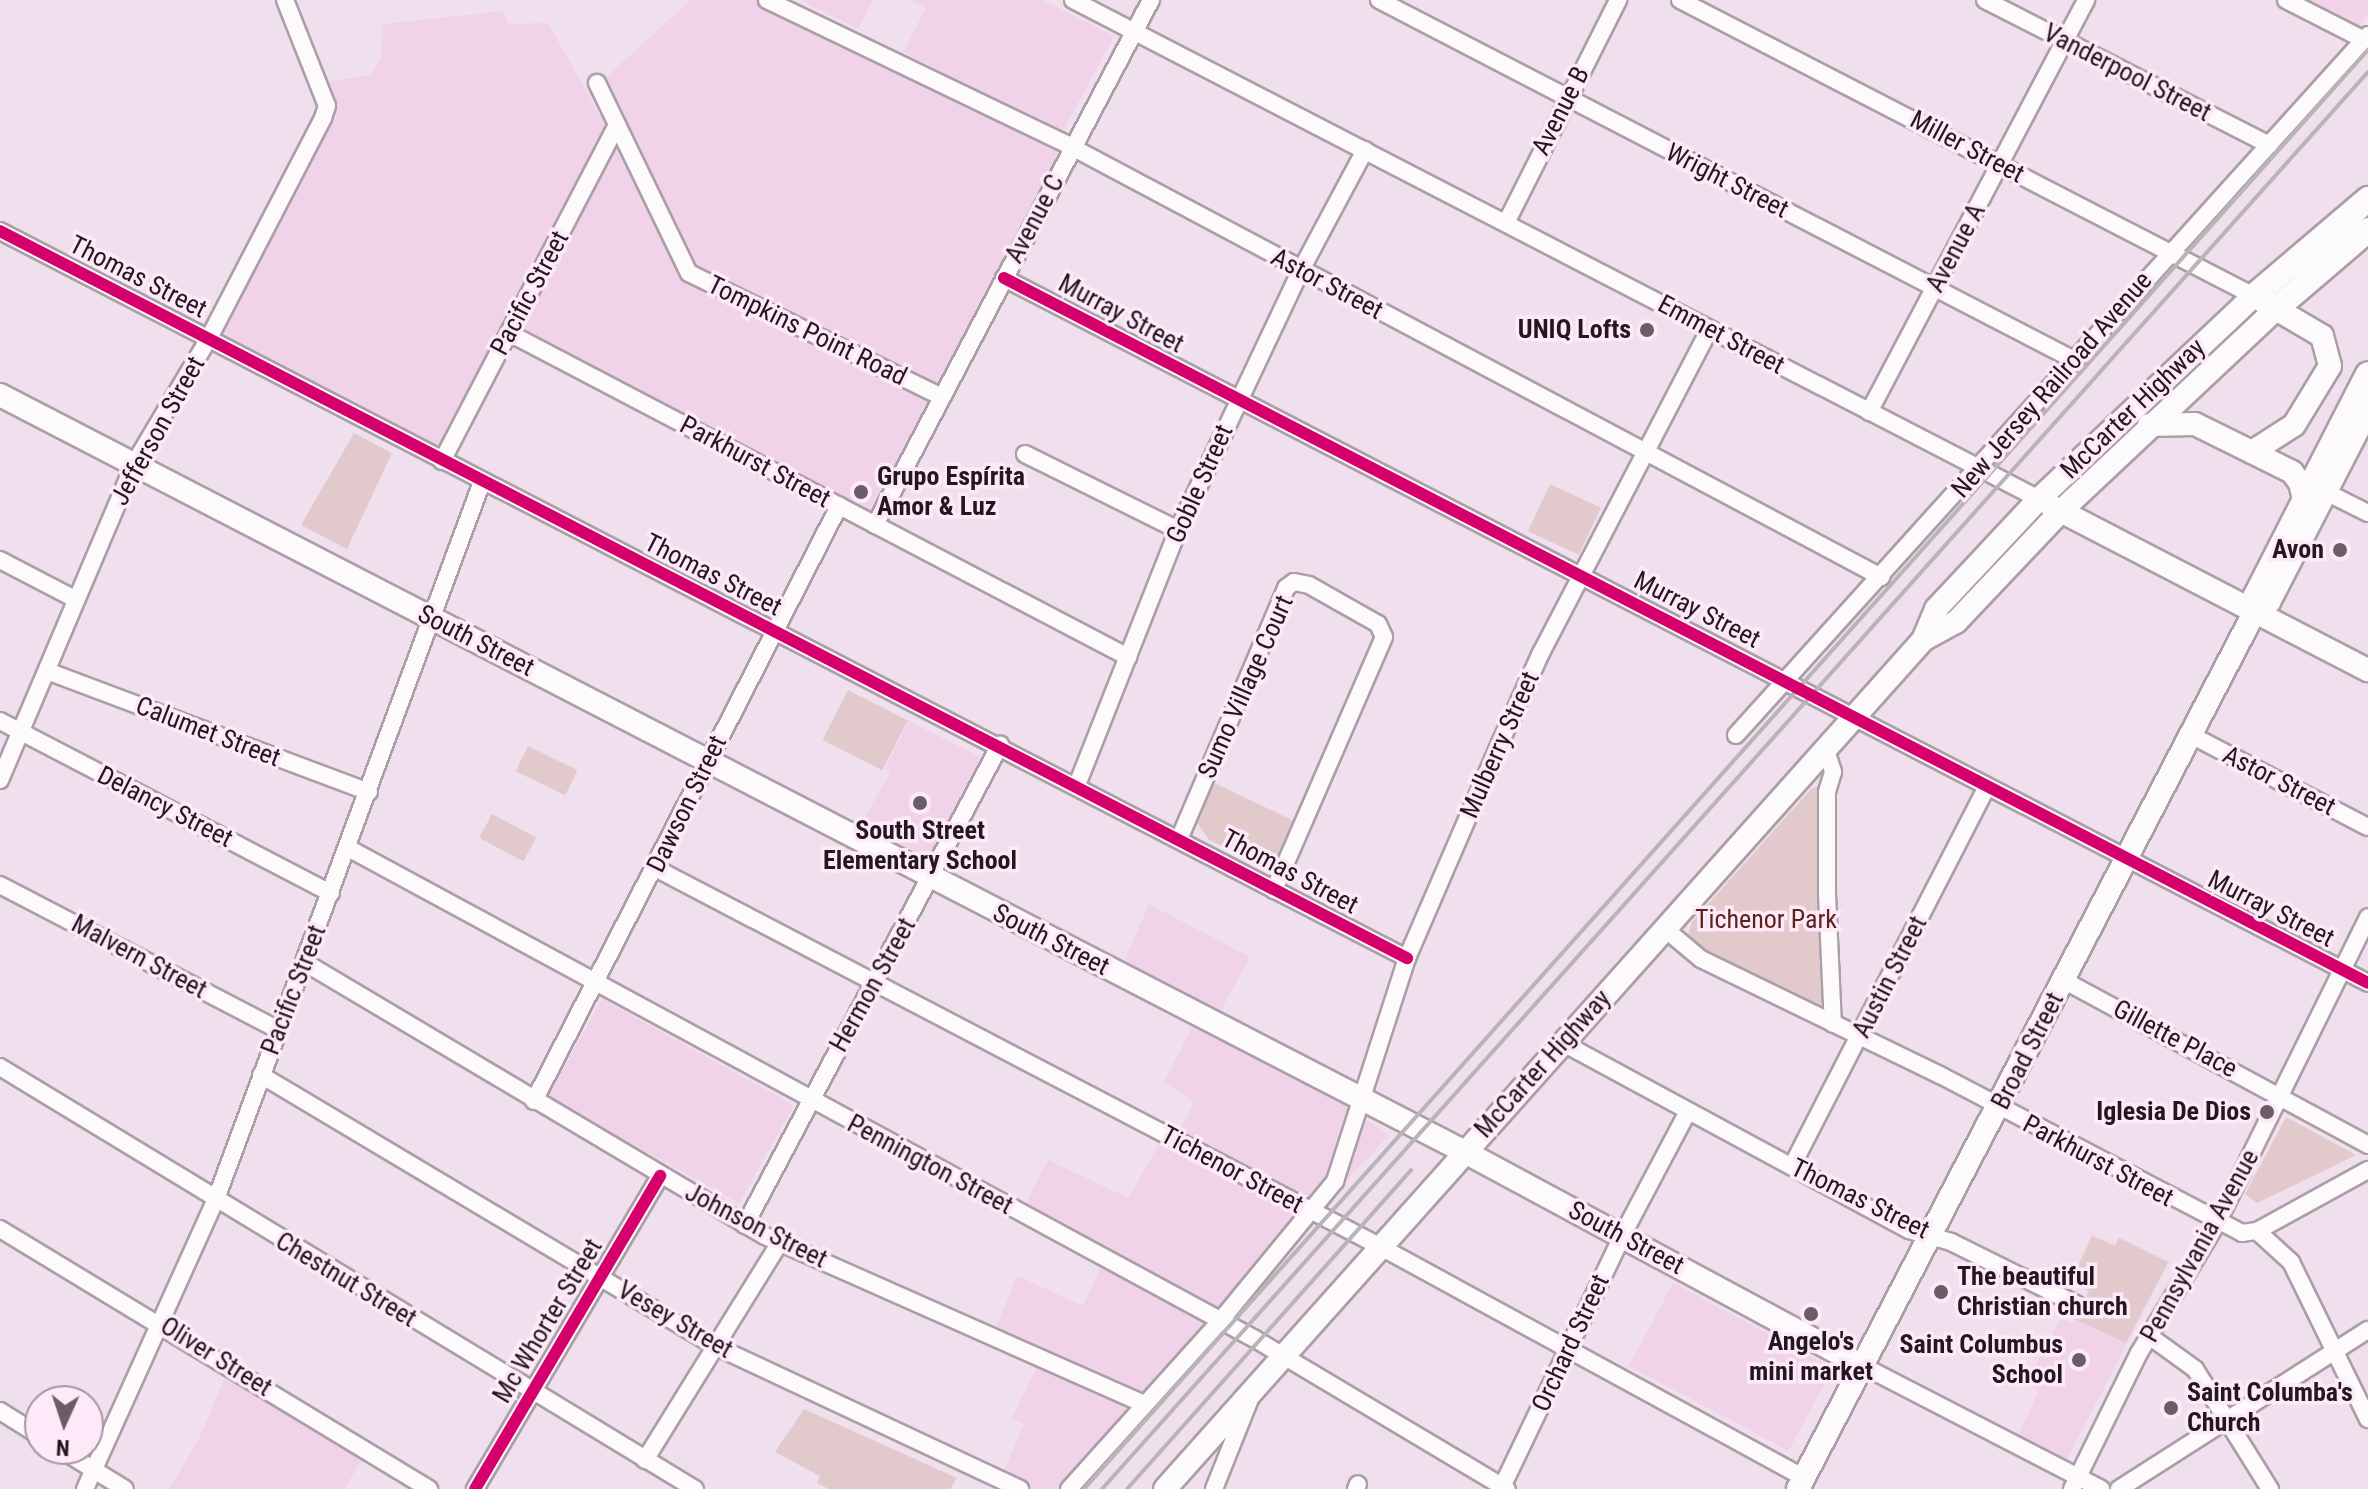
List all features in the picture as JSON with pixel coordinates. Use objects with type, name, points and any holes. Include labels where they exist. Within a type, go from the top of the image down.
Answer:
[{"type":"highway","name":"McCarter Highway","points":[[2254,296],[2368,199]]},
{"type":"highway","name":"McCarter Highway","points":[[2277,308],[2368,230]]},
{"type":"highway","points":[[2315,496],[2368,374]]},
{"type":"main road","points":[[2252,452],[2294,425],[2330,366],[2322,336],[2254,296]]},
{"type":"main road","name":"McCarter Highway","points":[[1165,1489],[1923,640],[1936,609],[2039,499],[2254,296]]},
{"type":"main road","name":"McCarter Highway","points":[[1923,640],[1956,622],[2061,511],[2149,425],[2277,308]]},
{"type":"main road","name":"South Street","points":[[0,395],[710,760],[1359,1100],[1465,1152],[1863,1366]]},
{"type":"main road","name":"Broad Street","points":[[1801,1484],[2255,611],[2255,595],[2368,410]]},
{"type":"main road","points":[[2149,425],[2195,424],[2292,472],[2315,496]]},
{"type":"main road","name":"Emmet Street","points":[[2039,499],[2368,670]]},
{"type":"street","name":"Jefferson Street","points":[[0,780],[134,464],[209,338],[327,106],[285,0]]},
{"type":"street","name":"Astor Street","points":[[767,0],[1072,148],[1881,577]]},
{"type":"street","name":"Emmet Street","points":[[1073,0],[2039,499]]},
{"type":"street","name":"Avenue C","points":[[875,525],[1151,0]]},
{"type":"street","name":"Wright Street","points":[[1379,0],[2076,361]]},
{"type":"street","name":"Avenue B","points":[[1506,223],[1566,98],[1618,0]]},
{"type":"street","name":"Miller Street","points":[[1680,0],[2254,296]]},
{"type":"street","name":"Vanderpool Street","points":[[1985,0],[2269,145]]},
{"type":"street","name":"Avenue A","points":[[1869,412],[2086,0]]},
{"type":"street","points":[[2286,0],[2366,38]]},
{"type":"street","name":"New Jersey Railroad Avenue","points":[[1736,735],[2076,361],[2169,252],[2366,38]]},
{"type":"street","name":"Tompkins Point Road","points":[[597,83],[689,273],[942,397]]},
{"type":"street","name":"Pacific Street","points":[[442,461],[617,125]]},
{"type":"street","name":"Goble Street","points":[[1077,785],[1178,530],[1301,270],[1365,150]]},
{"type":"street","name":"Thomas Street","points":[[0,231],[482,482],[1180,837],[1274,890],[1407,958]]},
{"type":"street","name":"Murray Street","points":[[1004,278],[1785,680],[1851,720],[2368,983]]},
{"type":"street","name":"Mulberry Street","points":[[1314,1212],[1335,1181],[1407,958],[1520,698],[1710,329]]},
{"type":"street","name":"Parkhurst Street","points":[[509,333],[1128,657]]},
{"type":"street","points":[[1025,454],[1178,530]]},
{"type":"street","name":"Pacific Street","points":[[85,1489],[216,1199],[482,482]]},
{"type":"street","points":[[2315,496],[2368,513]]},
{"type":"street","name":"Dawson Street","points":[[534,1101],[657,869],[772,629],[839,506]]},
{"type":"street","points":[[0,560],[75,599]]},
{"type":"street","name":"Sumo Village Court","points":[[1180,837],[1286,588],[1294,582],[1309,585],[1378,624],[1384,637],[1274,890]]},
{"type":"street","name":"Calumet Street","points":[[47,671],[369,792]]},
{"type":"street","name":"Delancy Street","points":[[0,721],[331,893]]},
{"type":"street","name":"Astor Street","points":[[2191,735],[2368,827]]},
{"type":"street","name":"Hermon Street","points":[[745,1225],[1000,745]]},
{"type":"street","points":[[1826,750],[1833,772],[1827,792],[1827,908],[1833,1024]]},
{"type":"street","name":"Austin Street","points":[[1792,1166],[1987,787]]},
{"type":"street","name":"Pennington Street","points":[[348,848],[809,1101],[1221,1320],[1504,1488]]},
{"type":"street","name":"Tichenor Street","points":[[657,869],[1379,1246],[1801,1484]]},
{"type":"street","name":"Malvern Street","points":[[0,885],[278,1030]]},
{"type":"street","name":"Pennsylvania Avenue","points":[[2075,1483],[2139,1353],[2152,1338],[2217,1223],[2368,917]]},
{"type":"street","name":"Parkhurst Street","points":[[1664,928],[1701,959],[2217,1223],[2242,1233],[2257,1231]]},
{"type":"street","name":"Johnson Street","points":[[304,962],[745,1225],[1145,1404]]},
{"type":"street","name":"Gillette Place","points":[[2065,981],[2368,1145]]},
{"type":"street","name":"Thomas Street","points":[[1563,1043],[1687,1113],[1909,1230],[1932,1236],[2076,1304]]},
{"type":"street","name":"Chestnut Street","points":[[0,1067],[695,1489]]},
{"type":"street","name":"Vesey Street","points":[[261,1075],[715,1346],[1020,1489]]},
{"type":"street","name":"Orchard Street","points":[[1504,1488],[1622,1236],[1687,1113]]},
{"type":"street","points":[[2368,1170],[2257,1231],[2291,1262],[2368,1419]]},
{"type":"street","name":"Mc Whorter Street","points":[[475,1489],[660,1176]]},
{"type":"street","points":[[1069,1489],[1314,1212]]},
{"type":"street","name":"Oliver Street","points":[[0,1229],[429,1489]]},
{"type":"street","points":[[645,1460],[780,1242]]},
{"type":"street","points":[[2119,1489],[2333,1349],[2368,1330]]},
{"type":"street","points":[[2152,1338],[2195,1369],[2270,1489]]},
{"type":"street","name":"South Street","points":[[1863,1366],[2075,1483],[2101,1489]]},
{"type":"street","points":[[1214,1489],[1252,1391]]},
{"type":"street","points":[[0,1411],[24,1426]]},
{"type":"street","points":[[86,1465],[125,1489]]},
{"type":"shaded area","points":[[691,0],[773,0],[1072,148],[875,525],[509,333],[442,461],[211,333],[327,106],[331,81],[371,75],[381,59],[383,24],[503,11],[508,24],[548,23],[600,116],[616,125],[605,78]]},
{"type":"shaded area","points":[[800,0],[873,0],[858,29]]},
{"type":"shaded area","points":[[911,0],[1042,0],[1114,36],[1062,133],[903,52],[926,8]]},
{"type":"shaded area","points":[[2309,0],[2368,0],[2368,14],[2358,26]]},
{"type":"shaded area","name":"South Street Elementary School","points":[[909,721],[990,762],[925,872],[855,834],[891,772],[885,769]]},
{"type":"shaded area","points":[[1149,904],[1250,957],[1215,1021],[1389,1135],[1064,1489],[1012,1489],[999,1482],[1024,1424],[1012,1418],[1044,1352],[995,1331],[1017,1276],[1083,1306],[1106,1256],[1023,1209],[1048,1160],[1128,1198],[1166,1132],[1177,1137],[1194,1102],[1164,1082],[1200,1012],[1121,969]]},
{"type":"shaded area","points":[[602,999],[794,1105],[739,1203],[548,1097]]},
{"type":"shaded area","name":"Saint Columbus School","points":[[2092,1235],[2115,1245],[2119,1237],[2169,1262],[2065,1463],[2016,1439],[2039,1391],[2025,1384],[2061,1318],[2072,1323],[2089,1291],[2070,1282]]},
{"type":"shaded area","points":[[1673,1283],[1833,1368],[1789,1451],[1629,1366]]},
{"type":"shaded area","points":[[229,1368],[368,1450],[344,1489],[169,1489],[199,1439]]},
{"type":"green space","points":[[354,433],[392,453],[347,549],[301,525]]},
{"type":"green space","points":[[1550,484],[1601,508],[1579,555],[1528,531]]},
{"type":"green space","points":[[848,690],[908,720],[882,770],[823,740]]},
{"type":"green space","points":[[528,746],[577,770],[565,795],[516,771]]},
{"type":"green space","points":[[1212,782],[1294,821],[1274,870],[1209,840],[1196,821]]},
{"type":"green space","name":"Tichenor Park","points":[[1822,785],[1820,942],[1826,1006],[1821,1009],[1699,946],[1688,935],[1692,922],[1811,789]]},
{"type":"green space","points":[[492,814],[536,837],[523,861],[479,838]]},
{"type":"green space","points":[[2286,1117],[2356,1155],[2257,1203],[2245,1194]]},
{"type":"green space","points":[[2092,1236],[2115,1246],[2119,1238],[2168,1262],[2126,1343],[2075,1319],[2089,1291],[2071,1281]]},
{"type":"green space","points":[[804,1409],[957,1478],[950,1489],[829,1489],[817,1483],[820,1476],[775,1452]]},
{"type":"railway","points":[[1084,1489],[2368,50]]},
{"type":"railway","points":[[1102,1489],[2368,72]]},
{"type":"railway","points":[[1127,1489],[1411,1170]]},
{"type":"cycle path","points":[[0,231],[1407,958]]},
{"type":"cycle path","points":[[1004,278],[2368,983]]},
{"type":"cycle path","points":[[475,1489],[660,1176]]},
{"type":"place","name":"UNIQ Lofts","points":[[1647,330]]},
{"type":"place","name":"Grupo Espírita Amor & Luz","points":[[861,492]]},
{"type":"place","name":"Avon","points":[[2340,550]]},
{"type":"place","name":"South Street Elementary School","points":[[920,803]]},
{"type":"place","name":"Iglesia De Dios","points":[[2267,1112]]},
{"type":"place","name":"The beautiful Christian church","points":[[1941,1292]]},
{"type":"place","name":"Angelo's mini market","points":[[1811,1314]]},
{"type":"place","name":"Saint Columbus School","points":[[2079,1360]]},
{"type":"place","name":"Saint Columba's Church","points":[[2171,1408]]}]
